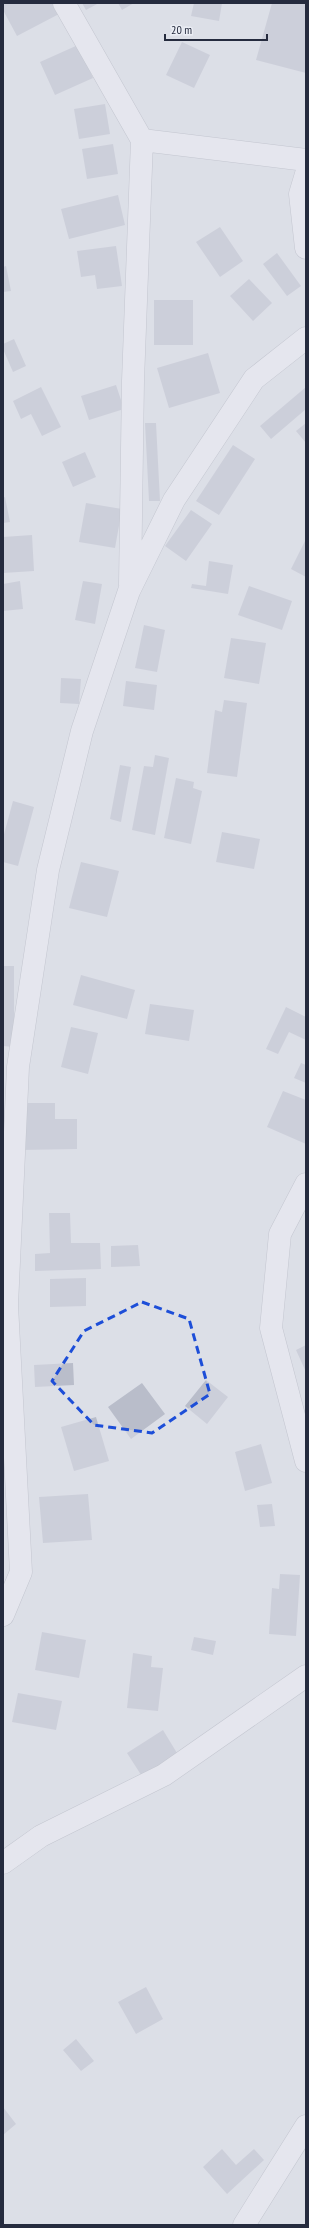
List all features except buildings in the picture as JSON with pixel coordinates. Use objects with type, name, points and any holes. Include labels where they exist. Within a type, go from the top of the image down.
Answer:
[{"type":"street","points":[[64,3],[142,140],[132,380],[129,591]]},
{"type":"street","points":[[142,140],[306,160]]},
{"type":"street","points":[[306,174],[300,194],[306,248]]},
{"type":"street","points":[[3,1615],[21,1572],[7,1305],[18,1068],[48,870],[82,731],[129,591],[174,500],[254,379],[306,338]]},
{"type":"street","points":[[306,1184],[280,1234],[272,1328],[306,1461]]},
{"type":"street","points":[[3,1863],[41,1836],[164,1775],[306,1676]]},
{"type":"street","points":[[244,2225],[306,2126]]},
{"type":"highlighted area","points":[[142,1302],[189,1319],[210,1394],[152,1433],[94,1425],[52,1381],[84,1331]]}]
